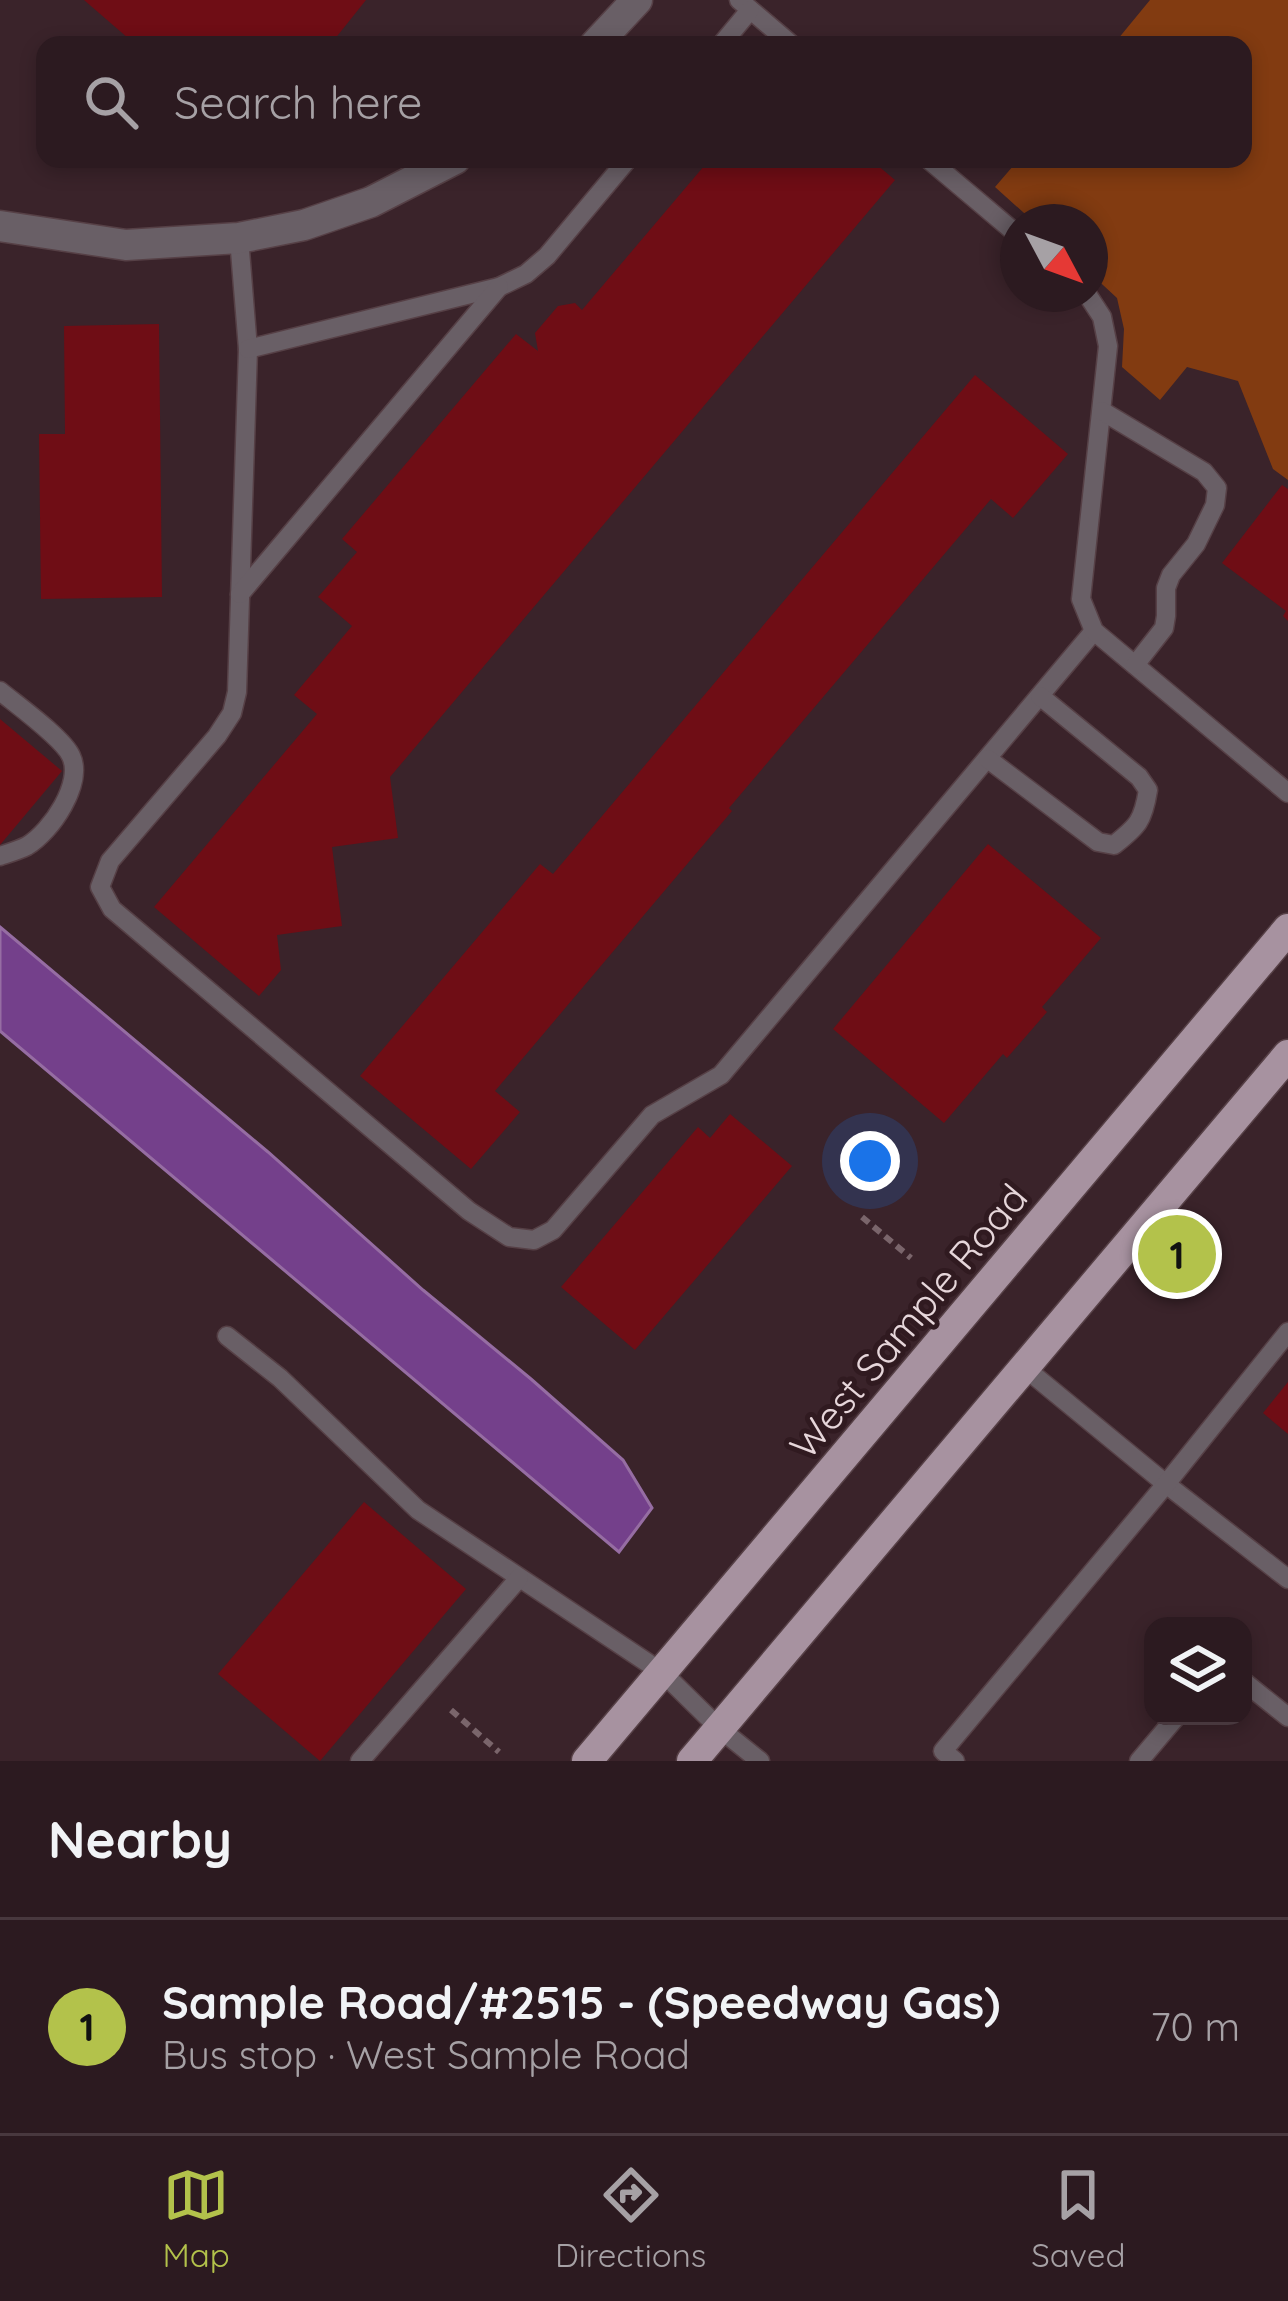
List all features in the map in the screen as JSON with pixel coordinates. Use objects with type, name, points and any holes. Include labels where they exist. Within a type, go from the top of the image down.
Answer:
[{"type":"main road","name":"West Sample Road","points":[[587,1761],[1288,929]]},
{"type":"main road","points":[[1265,1082],[1288,1042]]},
{"type":"main road","points":[[692,1761],[1288,1055]]},
{"type":"street","points":[[603,36],[637,0]]},
{"type":"street","points":[[0,226],[126,245],[239,238],[304,225],[371,202],[437,168]]},
{"type":"lane","points":[[726,36],[744,5],[781,36]]},
{"type":"lane","points":[[248,350],[499,287],[526,274],[547,256],[620,168]]},
{"type":"lane","points":[[939,168],[1000,220]]},
{"type":"lane","points":[[239,238],[248,350],[237,692],[232,713],[217,736],[110,861],[100,887],[112,910],[469,1211],[509,1237],[534,1240],[553,1230],[652,1114],[721,1075],[1094,631]]},
{"type":"lane","points":[[240,594],[499,287]]},
{"type":"lane","points":[[1099,312],[1108,346],[1081,599],[1094,631],[1288,793]]},
{"type":"lane","points":[[1102,411],[1204,472],[1216,488],[1215,505],[1196,544],[1166,587],[1164,628],[1135,665]]},
{"type":"lane","points":[[0,691],[71,756],[75,781],[57,815],[30,844],[0,856]]},
{"type":"lane","points":[[988,759],[1098,842],[1114,845],[1138,826],[1148,790],[1139,777],[1040,696]]},
{"type":"lane","points":[[955,1761],[944,1751],[1288,1332]]},
{"type":"lane","points":[[227,1336],[280,1378],[418,1510],[663,1673],[760,1761]]},
{"type":"lane","points":[[1025,1368],[1288,1579]]},
{"type":"lane","points":[[360,1761],[519,1578]]},
{"type":"lane","points":[[1252,1688],[1288,1717]]},
{"type":"lane","points":[[1139,1761],[1169,1725]]},
{"type":"path","points":[[862,1217],[911,1258]]},
{"type":"path","points":[[451,1710],[499,1752]]},
{"type":"shaded area","points":[[1150,0],[1288,0],[1288,480],[1273,469],[1238,381],[1187,367],[1160,400],[1122,367],[1124,329],[1117,298],[1108,290],[1108,204],[1014,204],[995,187],[1011,168],[1252,168],[1252,36],[1120,36]]},
{"type":"shaded area","points":[[0,927],[623,1460],[652,1508],[619,1552],[0,1031]]},
{"type":"building","points":[[84,0],[366,0],[337,36],[126,36]]},
{"type":"building","points":[[702,168],[881,168],[895,180],[390,777],[398,838],[332,847],[342,926],[277,935],[281,970],[259,996],[154,907],[317,714],[294,695],[352,626],[318,597],[357,552],[342,539],[516,334],[538,351],[535,333],[558,306],[575,303],[582,310]]},
{"type":"building","points":[[159,324],[162,597],[41,599],[39,434],[65,434],[64,326]]},
{"type":"building","points":[[975,375],[1068,454],[1013,518],[991,499],[729,808],[732,811],[495,1091],[520,1112],[471,1169],[360,1076],[540,864],[553,874]]},
{"type":"building","points":[[1282,485],[1288,489],[1288,621],[1283,616],[1286,611],[1222,563]]},
{"type":"building","points":[[0,719],[62,771],[0,845]]},
{"type":"building","points":[[988,844],[1101,938],[1042,1007],[1047,1012],[1007,1058],[1003,1054],[944,1123],[833,1029]]},
{"type":"building","points":[[730,1114],[792,1166],[635,1350],[561,1287],[698,1127],[710,1138]]},
{"type":"building","points":[[1288,1382],[1288,1434],[1263,1413]]},
{"type":"building","points":[[364,1502],[466,1589],[320,1761],[218,1674]]},
{"type":"place","name":"Sample Road/#2515 - (Speedway Gas)","points":[[1177,1254]]}]
